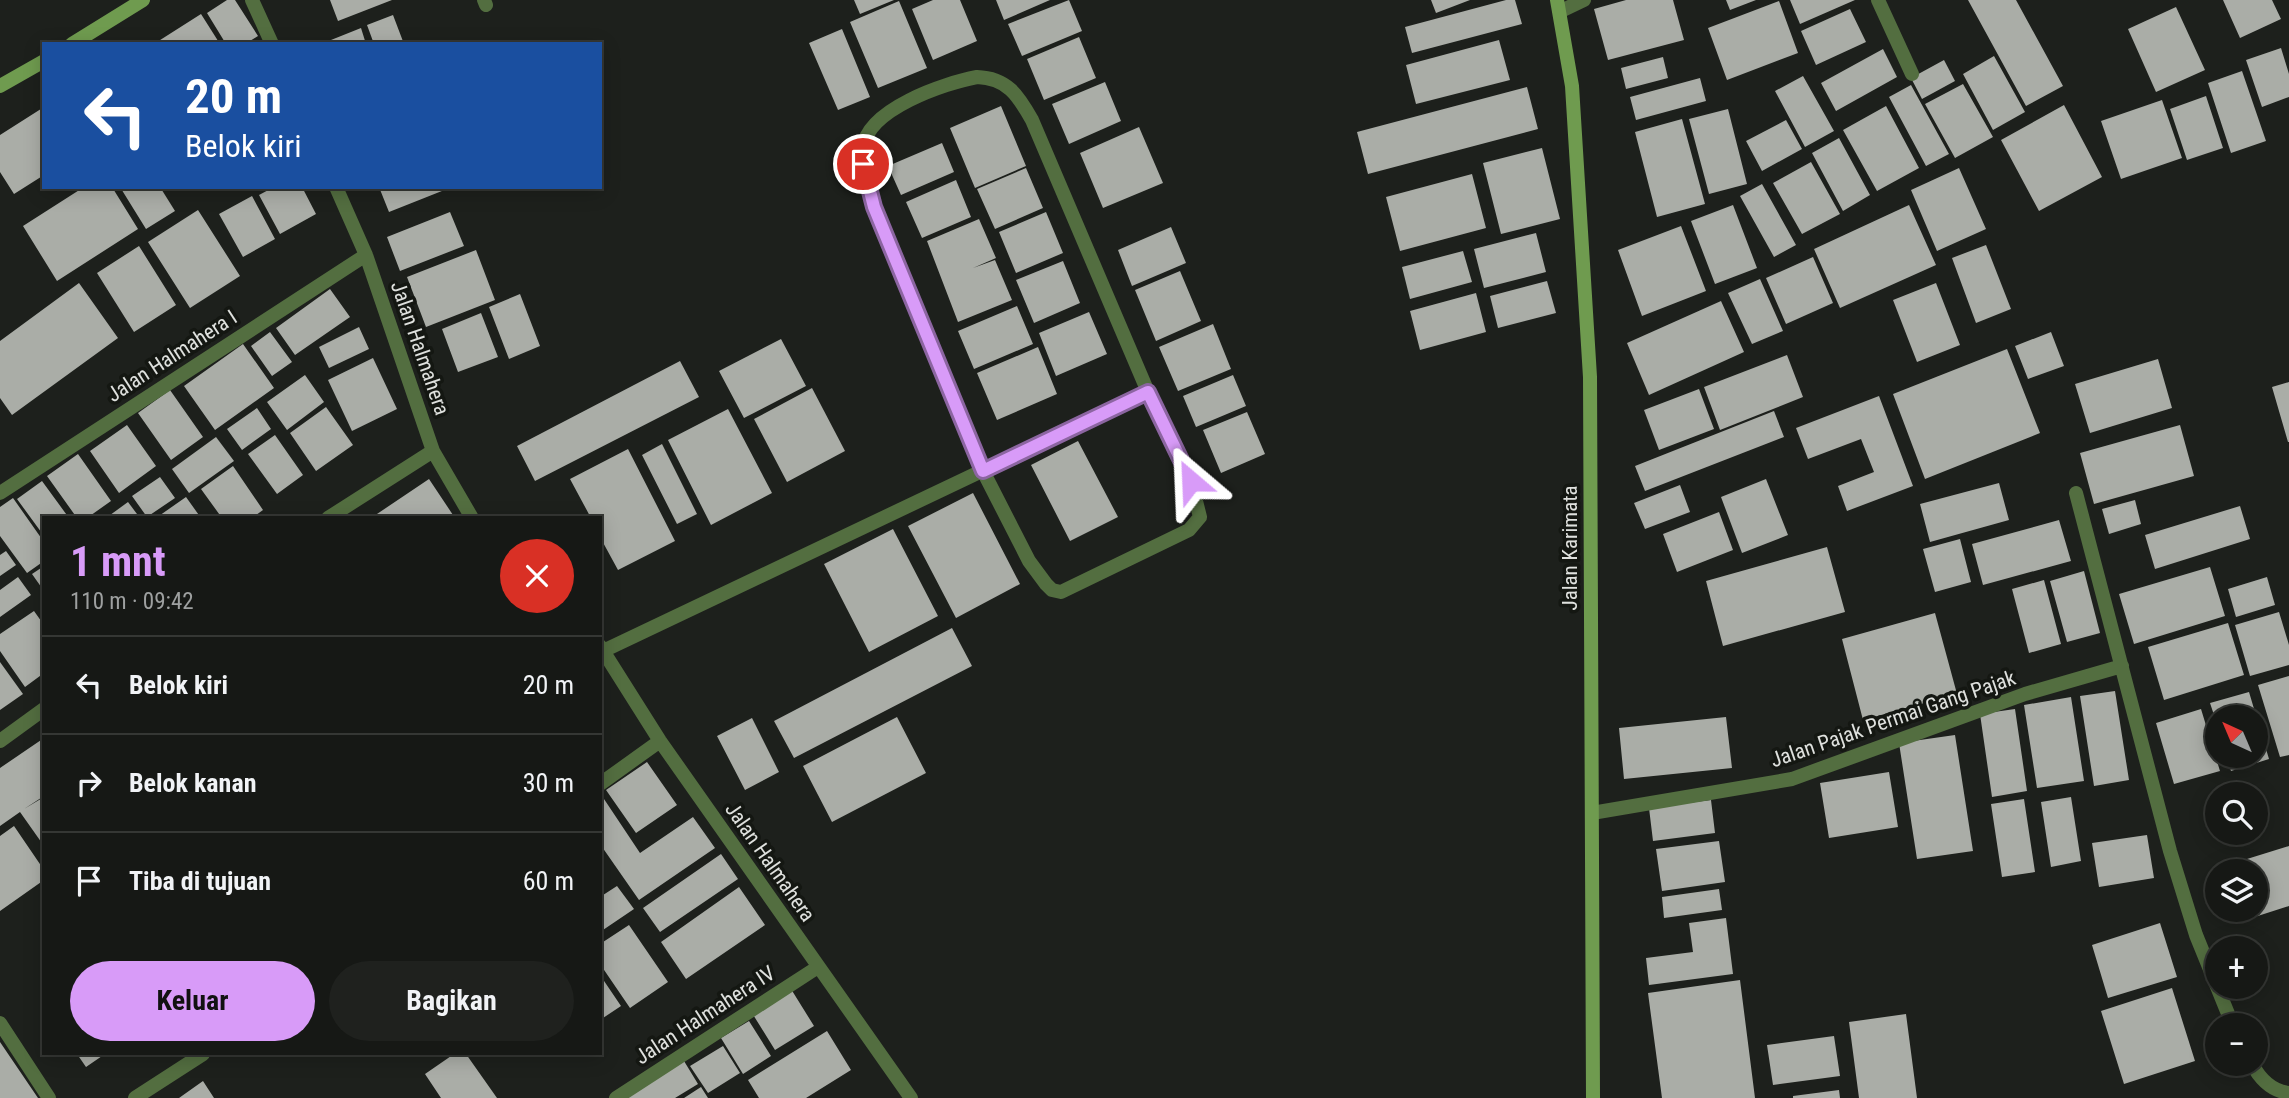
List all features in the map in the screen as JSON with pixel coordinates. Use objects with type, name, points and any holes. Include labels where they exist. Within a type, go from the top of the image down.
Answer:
[{"type":"main road","points":[[75,42],[143,0]]},
{"type":"main road","name":"Jalan Karimata","points":[[1559,5],[1572,86],[1582,205],[1590,377],[1593,1098]]},
{"type":"main road","points":[[0,86],[42,62]]},
{"type":"street","points":[[252,0],[271,42]]},
{"type":"street","points":[[1559,5],[1584,0]]},
{"type":"street","points":[[1878,0],[1912,74]]},
{"type":"street","points":[[990,77],[1002,82],[1022,100],[1148,392],[1191,481],[1200,517],[1189,530],[1061,592],[1052,590],[1045,584],[1029,561],[983,471],[874,207],[863,164],[863,147],[883,117],[922,94],[967,79],[990,77]]},
{"type":"street","name":"Jalan Halmahera","points":[[337,189],[366,255],[433,451],[470,516]]},
{"type":"street","name":"Jalan Halmahera I","points":[[0,493],[366,255]]},
{"type":"street","points":[[602,648],[1148,392]]},
{"type":"street","points":[[331,516],[433,451]]},
{"type":"street","points":[[2076,493],[2169,851],[2196,935],[2228,1013]]},
{"type":"street","name":"Jalan Halmahera","points":[[602,648],[660,741],[911,1098]]},
{"type":"street","name":"Jalan Pajak Permai Gang Pajak","points":[[1592,813],[1792,779],[2025,694],[2122,666]]},
{"type":"street","points":[[0,741],[42,710]]},
{"type":"street","points":[[602,783],[660,741]]},
{"type":"street","name":"Jalan Halmahera IV","points":[[616,1098],[818,967]]},
{"type":"street","points":[[0,1023],[50,1098]]},
{"type":"street","points":[[135,1098],[201,1055]]},
{"type":"street","points":[[2262,1076],[2271,1087],[2289,1093]]},
{"type":"building","points":[[227,0],[235,0],[258,36],[248,42],[225,42],[207,13]]},
{"type":"building","points":[[330,0],[392,0],[338,21]]},
{"type":"building","points":[[854,0],[894,0],[860,14]]},
{"type":"building","points":[[933,0],[960,0],[977,41],[933,60],[912,9]]},
{"type":"building","points":[[996,0],[1050,0],[1004,20]]},
{"type":"building","points":[[1069,0],[1082,31],[1022,56],[1008,24]]},
{"type":"building","points":[[1431,0],[1470,0],[1436,13]]},
{"type":"building","points":[[1506,0],[1515,0],[1522,24],[1412,53],[1405,27]]},
{"type":"building","points":[[1626,0],[1673,0],[1684,40],[1608,60],[1594,9]]},
{"type":"building","points":[[1726,0],[1756,0],[1730,10]]},
{"type":"building","points":[[1790,0],[1855,0],[1800,24]]},
{"type":"building","points":[[1968,0],[2016,0],[2063,86],[2026,106]]},
{"type":"building","points":[[2223,0],[2272,0],[2281,19],[2240,38]]},
{"type":"building","points":[[899,1],[927,68],[878,88],[850,22]]},
{"type":"building","points":[[1779,1],[1798,53],[1727,80],[1708,28]]},
{"type":"building","points":[[2176,7],[2205,70],[2156,92],[2128,29]]},
{"type":"building","points":[[1850,9],[1866,42],[1816,65],[1801,31]]},
{"type":"building","points":[[201,14],[219,42],[157,42]]},
{"type":"building","points":[[393,15],[403,42],[373,42],[367,25]]},
{"type":"building","points":[[361,28],[365,42],[326,42]]},
{"type":"building","points":[[842,29],[870,97],[838,110],[809,43]]},
{"type":"building","points":[[1079,37],[1096,78],[1044,100],[1027,59]]},
{"type":"building","points":[[1499,40],[1510,80],[1416,104],[1406,65]]},
{"type":"building","points":[[2281,48],[2289,74],[2289,97],[2262,107],[2246,60]]},
{"type":"building","points":[[1883,49],[1897,77],[1836,111],[1821,83]]},
{"type":"building","points":[[1994,56],[2025,112],[1993,130],[1963,74]]},
{"type":"building","points":[[1663,57],[1668,78],[1626,89],[1621,68]]},
{"type":"building","points":[[1944,60],[1955,81],[1922,99],[1911,78]]},
{"type":"building","points":[[2242,71],[2266,141],[2231,153],[2208,83]]},
{"type":"building","points":[[1803,76],[1834,131],[1805,147],[1775,91]]},
{"type":"building","points":[[1700,78],[1706,101],[1636,120],[1630,97]]},
{"type":"building","points":[[1105,82],[1121,121],[1069,144],[1052,104]]},
{"type":"building","points":[[1963,84],[1993,137],[1955,158],[1925,104]]},
{"type":"building","points":[[1911,85],[1949,154],[1926,166],[1889,97]]},
{"type":"building","points":[[1527,87],[1538,129],[1368,174],[1357,132]]},
{"type":"building","points":[[2206,96],[2223,148],[2187,160],[2170,109]]},
{"type":"building","points":[[2162,100],[2182,158],[2121,179],[2101,121]]},
{"type":"building","points":[[2064,105],[2102,177],[2039,211],[2001,140]]},
{"type":"building","points":[[1001,106],[1026,166],[975,188],[950,128]]},
{"type":"building","points":[[1886,106],[1919,168],[1877,191],[1843,130]]},
{"type":"building","points":[[42,108],[42,176],[14,194],[0,172],[0,135]]},
{"type":"building","points":[[1728,109],[1747,184],[1709,194],[1689,119]]},
{"type":"building","points":[[1682,119],[1705,204],[1657,217],[1635,132]]},
{"type":"building","points":[[1786,120],[1802,149],[1762,171],[1746,141]]},
{"type":"building","points":[[1139,127],[1163,183],[1103,208],[1080,153]]},
{"type":"building","points":[[1839,138],[1870,195],[1843,211],[1812,153]]},
{"type":"building","points":[[942,143],[954,172],[901,195],[888,166]]},
{"type":"building","points":[[1542,148],[1560,219],[1501,234],[1483,163]]},
{"type":"building","points":[[1811,162],[1840,214],[1802,234],[1773,183]]},
{"type":"building","points":[[1026,168],[1043,208],[995,229],[977,189]]},
{"type":"building","points":[[1959,168],[1986,229],[1937,251],[1911,190]]},
{"type":"building","points":[[1472,174],[1486,228],[1400,251],[1386,197]]},
{"type":"building","points":[[956,180],[971,217],[922,238],[906,202]]},
{"type":"building","points":[[1762,184],[1796,245],[1774,257],[1740,196]]},
{"type":"building","points":[[81,189],[113,189],[138,229],[57,281],[23,226]]},
{"type":"building","points":[[121,189],[161,189],[175,211],[146,229]]},
{"type":"building","points":[[270,189],[303,189],[316,214],[280,234],[259,195]]},
{"type":"building","points":[[380,189],[447,189],[389,212]]},
{"type":"building","points":[[252,196],[275,239],[243,257],[219,214]]},
{"type":"building","points":[[1733,205],[1757,268],[1715,284],[1691,221]]},
{"type":"building","points":[[1909,205],[1936,265],[1840,308],[1814,249]]},
{"type":"building","points":[[198,210],[240,276],[190,308],[148,242]]},
{"type":"building","points":[[450,212],[464,246],[400,271],[387,237]]},
{"type":"building","points":[[1046,212],[1063,253],[1016,273],[999,232]]},
{"type":"building","points":[[979,219],[996,258],[973,268],[995,260],[1012,300],[958,322],[927,241]]},
{"type":"building","points":[[1681,226],[1706,291],[1642,316],[1618,250]]},
{"type":"building","points":[[1171,227],[1186,263],[1132,286],[1118,250]]},
{"type":"building","points":[[1536,233],[1546,272],[1484,288],[1474,249]]},
{"type":"building","points":[[1986,245],[2011,309],[1976,323],[1952,258]]},
{"type":"building","points":[[139,246],[176,305],[134,332],[97,273]]},
{"type":"building","points":[[476,250],[495,300],[426,327],[407,277]]},
{"type":"building","points":[[1463,251],[1472,282],[1410,299],[1402,267]]},
{"type":"building","points":[[1813,257],[1833,303],[1786,324],[1766,278]]},
{"type":"building","points":[[1063,261],[1080,303],[1034,323],[1016,280]]},
{"type":"building","points":[[1180,271],[1201,321],[1156,341],[1135,290]]},
{"type":"building","points":[[1760,279],[1783,331],[1752,344],[1728,293]]},
{"type":"building","points":[[1547,281],[1556,313],[1498,328],[1490,296]]},
{"type":"building","points":[[79,283],[118,338],[12,415],[0,398],[0,341]]},
{"type":"building","points":[[1936,283],[1960,345],[1917,362],[1893,300]]},
{"type":"building","points":[[330,289],[350,317],[295,355],[276,328]]},
{"type":"building","points":[[1476,293],[1486,332],[1420,350],[1410,311]]},
{"type":"building","points":[[520,294],[540,346],[509,359],[489,307]]},
{"type":"building","points":[[1721,301],[1744,352],[1649,395],[1627,343]]},
{"type":"building","points":[[1017,306],[1033,344],[974,369],[958,331]]},
{"type":"building","points":[[1089,312],[1107,354],[1056,376],[1039,333]]},
{"type":"building","points":[[481,313],[498,357],[458,372],[442,329]]},
{"type":"building","points":[[1213,324],[1231,369],[1178,391],[1159,347]]},
{"type":"building","points":[[359,327],[369,349],[329,368],[319,347]]},
{"type":"building","points":[[270,332],[292,362],[272,376],[251,346]]},
{"type":"building","points":[[2051,332],[2064,366],[2028,379],[2015,346]]},
{"type":"building","points":[[781,339],[806,386],[744,418],[719,371]]},
{"type":"building","points":[[243,344],[274,388],[215,430],[184,386]]},
{"type":"building","points":[[1038,347],[1057,394],[997,420],[977,373]]},
{"type":"building","points":[[2007,349],[2040,433],[1925,479],[1893,394]]},
{"type":"building","points":[[1787,355],[1803,397],[1720,430],[1704,387]]},
{"type":"building","points":[[373,358],[397,409],[352,431],[328,380]]},
{"type":"building","points":[[2158,359],[2172,408],[2090,433],[2075,384]]},
{"type":"building","points":[[680,361],[699,397],[535,481],[517,446]]},
{"type":"building","points":[[305,375],[324,402],[287,430],[267,402]]},
{"type":"building","points":[[1233,375],[1246,406],[1196,427],[1183,396]]},
{"type":"building","points":[[2289,382],[2289,442],[2288,442],[2272,387]]},
{"type":"building","points":[[812,388],[845,451],[787,482],[754,419]]},
{"type":"building","points":[[1699,389],[1714,429],[1659,450],[1644,410]]},
{"type":"building","points":[[170,390],[203,437],[171,460],[138,413]]},
{"type":"building","points":[[1879,396],[1913,486],[1847,511],[1838,486],[1874,472],[1861,439],[1808,459],[1796,428]]},
{"type":"building","points":[[326,407],[353,445],[316,471],[290,433]]},
{"type":"building","points":[[257,408],[271,429],[242,450],[227,429]]},
{"type":"building","points":[[728,409],[772,493],[711,525],[668,440]]},
{"type":"building","points":[[1774,411],[1784,437],[1645,491],[1635,466]]},
{"type":"building","points":[[1247,412],[1265,454],[1221,473],[1203,430]]},
{"type":"building","points":[[127,425],[156,466],[119,493],[90,451]]},
{"type":"building","points":[[2180,425],[2194,476],[2094,504],[2080,453]]},
{"type":"building","points":[[275,435],[303,475],[277,494],[248,454]]},
{"type":"building","points":[[216,437],[234,461],[189,493],[172,469]]},
{"type":"building","points":[[1078,441],[1118,517],[1070,541],[1031,465]]},
{"type":"building","points":[[662,444],[697,514],[677,524],[642,455]]},
{"type":"building","points":[[628,449],[675,541],[618,570],[602,541],[602,516],[590,516],[570,479]]},
{"type":"building","points":[[78,454],[111,501],[90,516],[76,516],[47,476]]},
{"type":"building","points":[[233,466],[263,510],[255,516],[221,516],[201,489]]},
{"type":"building","points":[[160,477],[175,498],[146,516],[132,496]]},
{"type":"building","points":[[429,479],[454,516],[374,516]]},
{"type":"building","points":[[1766,479],[1788,535],[1742,553],[1721,497]]},
{"type":"building","points":[[42,481],[68,516],[42,516],[42,533],[17,499]]},
{"type":"building","points":[[1999,483],[2009,520],[1930,542],[1920,504]]},
{"type":"building","points":[[1680,485],[1690,512],[1645,529],[1634,503]]},
{"type":"building","points":[[973,493],[1020,584],[956,618],[908,526]]},
{"type":"building","points":[[186,497],[200,516],[159,516]]},
{"type":"building","points":[[13,498],[42,539],[42,562],[27,573],[0,536],[0,507]]},
{"type":"building","points":[[2135,500],[2141,524],[2109,534],[2102,509]]},
{"type":"building","points":[[128,502],[138,516],[109,516]]},
{"type":"building","points":[[2240,506],[2250,539],[2155,569],[2145,535]]},
{"type":"building","points":[[1719,512],[1733,550],[1677,572],[1663,534]]},
{"type":"building","points":[[2059,520],[2071,561],[1983,585],[1972,544]]},
{"type":"building","points":[[893,529],[938,616],[869,652],[824,564]]},
{"type":"building","points":[[1960,539],[1971,582],[1935,592],[1923,549]]},
{"type":"building","points":[[1827,547],[1845,612],[1723,646],[1706,581]]},
{"type":"building","points":[[6,551],[16,565],[0,576],[0,555]]},
{"type":"building","points":[[42,567],[42,588],[32,574]]},
{"type":"building","points":[[2210,567],[2225,616],[2134,644],[2119,594]]},
{"type":"building","points":[[2084,571],[2100,633],[2067,642],[2050,581]]},
{"type":"building","points":[[18,577],[31,595],[0,617],[0,590]]},
{"type":"building","points":[[2267,577],[2275,605],[2236,617],[2228,589]]},
{"type":"building","points":[[2044,580],[2061,644],[2029,653],[2012,589]]},
{"type":"building","points":[[34,611],[42,622],[42,674],[25,687],[0,651],[0,634]]},
{"type":"building","points":[[2279,612],[2289,645],[2289,665],[2250,676],[2235,625]]},
{"type":"building","points":[[1935,613],[1957,694],[1863,720],[1842,639]]},
{"type":"building","points":[[2228,623],[2244,675],[2164,700],[2148,647]]},
{"type":"building","points":[[952,628],[972,666],[794,758],[774,721]]},
{"type":"building","points":[[0,662],[23,694],[0,710]]},
{"type":"building","points":[[2289,676],[2289,755],[2280,757],[2268,718],[2268,705],[2264,705],[2258,685]]},
{"type":"building","points":[[2115,691],[2129,780],[2094,786],[2080,696]]},
{"type":"building","points":[[2249,692],[2253,705],[2211,705],[2210,703]]},
{"type":"building","points":[[2071,697],[2084,781],[2037,788],[2024,705]]},
{"type":"building","points":[[2015,709],[2027,791],[1992,797],[1980,714]]},
{"type":"building","points":[[2201,709],[2205,722],[2205,768],[2219,768],[2220,771],[2174,784],[2156,723]]},
{"type":"building","points":[[897,717],[926,773],[832,822],[803,766]]},
{"type":"building","points":[[1726,717],[1732,768],[1624,779],[1619,728]]},
{"type":"building","points":[[752,718],[779,772],[745,790],[717,736]]},
{"type":"building","points":[[1955,735],[1973,851],[1917,859],[1899,743]]},
{"type":"building","points":[[42,739],[42,797],[24,809],[42,798],[42,843],[20,812],[0,826],[0,768]]},
{"type":"building","points":[[647,762],[677,805],[636,833],[606,790]]},
{"type":"building","points":[[1889,772],[1898,827],[1829,838],[1820,783]]},
{"type":"building","points":[[602,796],[640,853],[693,817],[715,848],[639,900],[602,847]]},
{"type":"building","points":[[2071,797],[2081,861],[2051,867],[2041,802]]},
{"type":"building","points":[[2024,799],[2035,872],[2002,877],[1991,804]]},
{"type":"building","points":[[1711,800],[1715,833],[1653,841],[1649,808]]},
{"type":"building","points":[[14,826],[42,867],[42,881],[0,911],[0,836]]},
{"type":"building","points":[[2147,835],[2154,878],[2099,887],[2092,843]]},
{"type":"building","points":[[1719,841],[1725,882],[1662,891],[1656,849]]},
{"type":"building","points":[[2289,846],[2289,906],[2268,913],[2268,859],[2247,859]]},
{"type":"building","points":[[721,854],[738,879],[660,932],[643,908]]},
{"type":"building","points":[[617,886],[634,909],[602,931],[602,896]]},
{"type":"building","points":[[739,887],[765,925],[686,979],[661,942]]},
{"type":"building","points":[[1719,889],[1722,910],[1664,918],[1662,897]]},
{"type":"building","points":[[1726,918],[1733,974],[1649,985],[1646,958],[1693,952],[1689,923]]},
{"type":"building","points":[[2160,923],[2177,977],[2108,998],[2092,945]]},
{"type":"building","points":[[629,925],[668,982],[630,1008],[602,967],[602,943]]},
{"type":"building","points":[[602,978],[621,1006],[602,1019]]},
{"type":"building","points":[[1740,980],[1755,1098],[1662,1098],[1648,993]]},
{"type":"building","points":[[2172,988],[2195,1061],[2124,1084],[2101,1011]]},
{"type":"building","points":[[791,989],[814,1026],[775,1050],[752,1013]]},
{"type":"building","points":[[1906,1014],[1917,1098],[1859,1098],[1849,1022]]},
{"type":"building","points":[[749,1021],[771,1056],[743,1074],[721,1038]]},
{"type":"building","points":[[827,1031],[851,1070],[806,1098],[759,1098],[748,1080]]},
{"type":"building","points":[[1834,1036],[1840,1076],[1773,1085],[1767,1045]]},
{"type":"building","points":[[0,1042],[38,1098],[0,1098]]},
{"type":"building","points":[[723,1046],[740,1073],[708,1093],[690,1066]]},
{"type":"building","points":[[78,1055],[104,1055],[86,1067]]},
{"type":"building","points":[[453,1055],[467,1055],[497,1098],[441,1098],[425,1074]]},
{"type":"building","points":[[684,1061],[698,1084],[675,1098],[625,1098]]},
{"type":"building","points":[[203,1081],[214,1098],[179,1098]]},
{"type":"building","points":[[701,1087],[708,1098],[684,1098]]},
{"type":"building","points":[[1839,1090],[1840,1098],[1793,1098],[1793,1096]]},
{"type":"route","points":[[863,164],[874,207],[983,471],[1148,392],[1191,481]]}]
